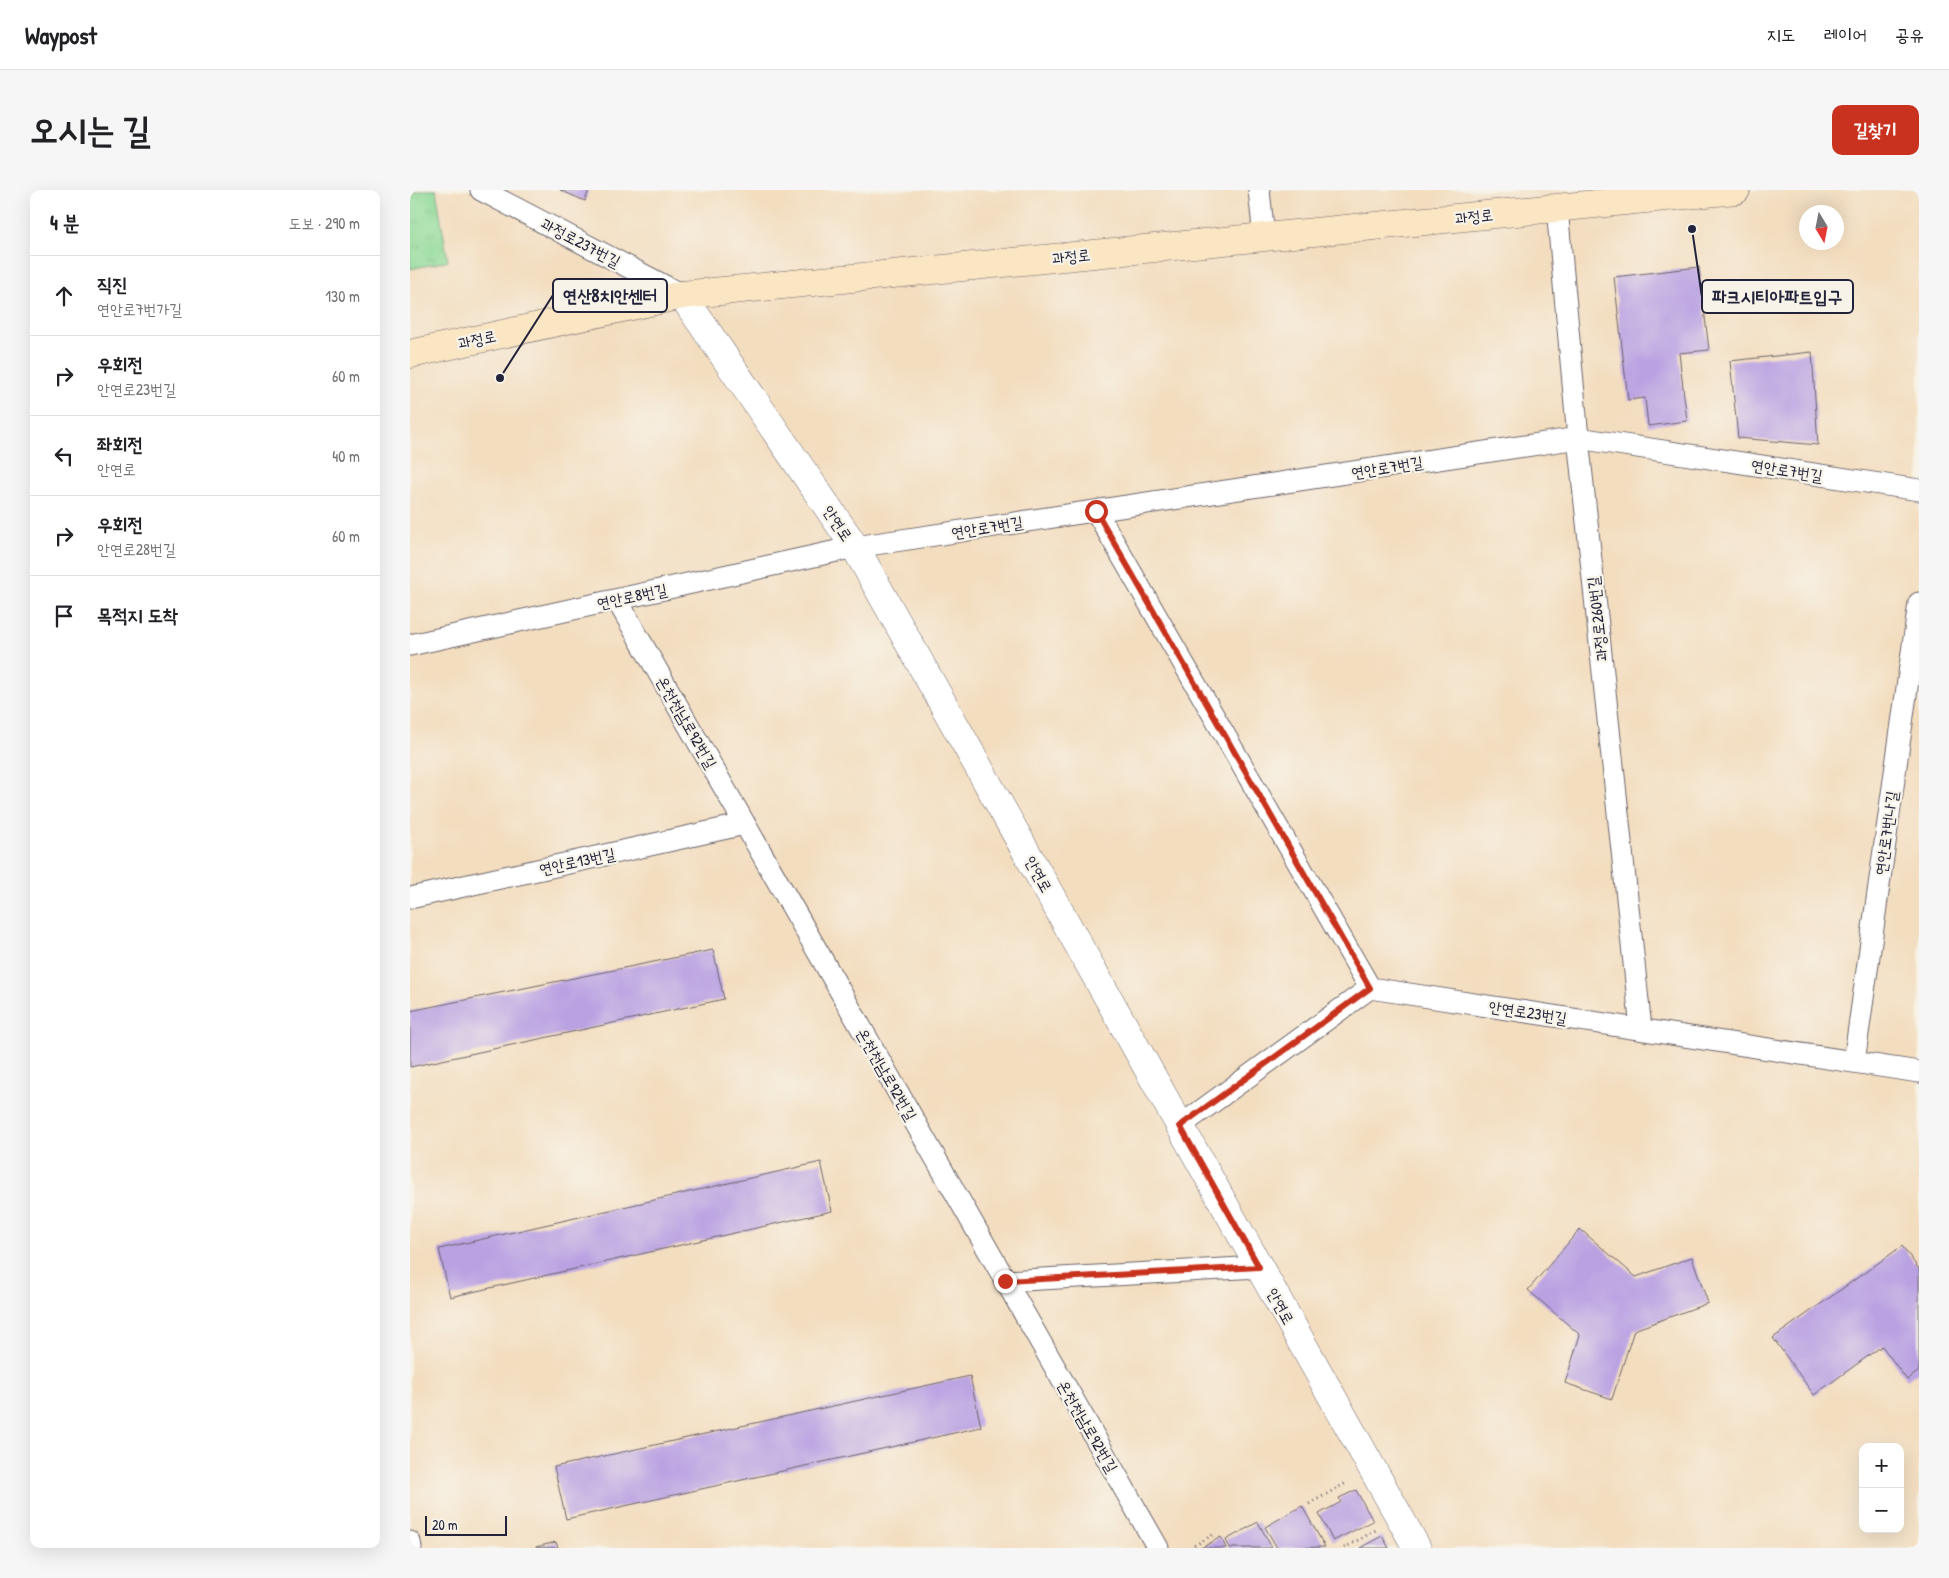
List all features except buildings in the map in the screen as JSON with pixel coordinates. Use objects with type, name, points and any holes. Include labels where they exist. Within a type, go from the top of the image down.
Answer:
[{"type":"main road","name":"과정로","points":[[410,354],[682,295],[1736,190]]},
{"type":"street","name":"과정로237번길","points":[[481,190],[682,295]]},
{"type":"street","points":[[1259,190],[1264,237]]},
{"type":"street","name":"과정로260번길","points":[[1557,208],[1578,438],[1641,1029]]},
{"type":"street","name":"안연로","points":[[682,295],[855,547],[1417,1548]]},
{"type":"street","name":"연안로7번길","points":[[855,547],[1578,438],[1919,490]]},
{"type":"street","points":[[1096,511],[1370,988],[1180,1126]]},
{"type":"street","name":"연안로8번길","points":[[410,645],[855,547]]},
{"type":"street","name":"온천천남로92번길","points":[[617,600],[1158,1548]]},
{"type":"street","name":"연안로7번나길","points":[[1854,1062],[1919,603]]},
{"type":"street","name":"연안로13번길","points":[[410,898],[745,824]]},
{"type":"street","name":"안연로23번길","points":[[1370,988],[1919,1072]]},
{"type":"street","points":[[1005,1281],[1259,1267]]},
{"type":"street","points":[[410,1542],[411,1548]]},
{"type":"path","points":[[1309,1504],[1372,1468]]},
{"type":"path","points":[[1344,1548],[1399,1517]]},
{"type":"path","points":[[1190,1548],[1216,1533]]},
{"type":"green space","points":[[436,190],[448,261],[410,269],[410,193]]},
{"type":"place","name":"파크시티아파트입구","points":[[1692,229]]},
{"type":"place","name":"연산8치안센터","points":[[500,378]]},
{"type":"route","points":[[1005,1281],[1259,1267],[1180,1126],[1370,988],[1096,511]]}]
